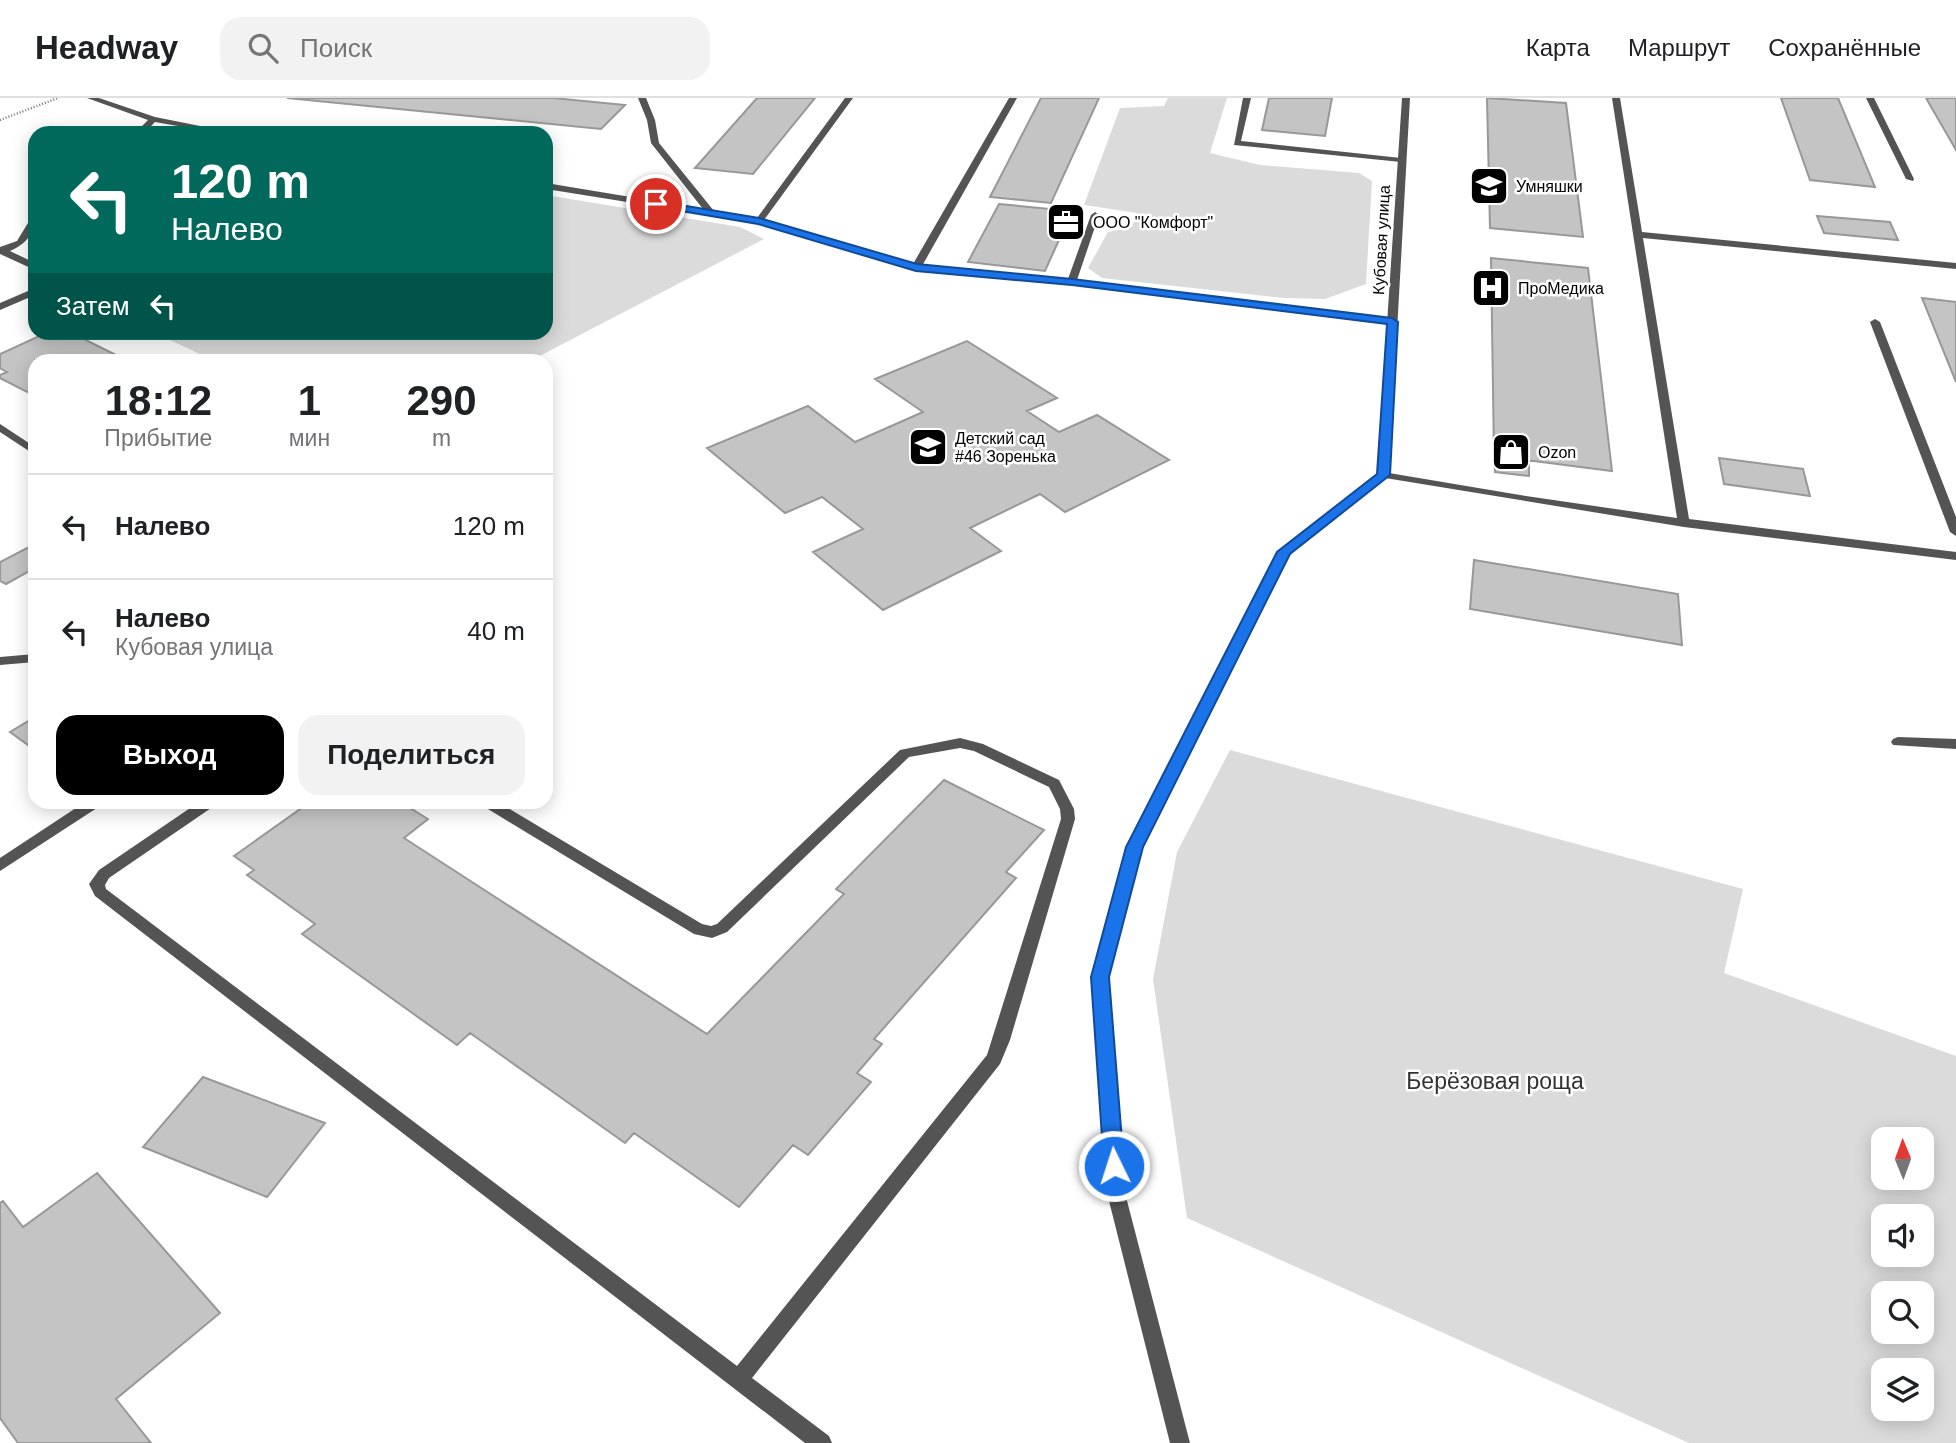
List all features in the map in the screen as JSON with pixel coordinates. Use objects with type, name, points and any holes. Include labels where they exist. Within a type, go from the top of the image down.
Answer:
[{"type":"street","points":[[91,98],[153,119],[192,126]]},
{"type":"street","points":[[642,98],[651,120],[655,143],[711,213]]},
{"type":"street","points":[[759,221],[849,98]]},
{"type":"street","points":[[916,268],[1013,98]]},
{"type":"street","points":[[1247,98],[1237,143],[1401,160]]},
{"type":"street","name":"Кубовая улица","points":[[553,187],[759,221],[916,268],[1072,282],[1392,322],[1406,98]]},
{"type":"street","points":[[1616,98],[1640,234],[1684,523]]},
{"type":"street","points":[[1870,98],[1910,179]]},
{"type":"street","points":[[146,126],[153,119]]},
{"type":"street","points":[[1072,282],[1095,215]]},
{"type":"street","points":[[1,251],[21,243],[28,230]]},
{"type":"street","points":[[1640,234],[1956,266]]},
{"type":"street","points":[[1,251],[28,264]]},
{"type":"street","points":[[0,307],[28,294]]},
{"type":"street","points":[[1383,475],[1392,322]]},
{"type":"street","points":[[1875,322],[1956,532]]},
{"type":"street","points":[[0,427],[28,447]]},
{"type":"street","points":[[1180,1443],[1116,1193],[1100,977],[1135,847],[1284,552],[1383,475],[1492,495],[1684,523],[1956,556]]},
{"type":"street","points":[[0,661],[28,659]]},
{"type":"street","points":[[1898,742],[1956,744]]},
{"type":"street","points":[[500,809],[699,930],[712,932],[722,928],[905,753],[960,743],[978,747],[1054,784],[1068,809],[1068,819],[994,1059],[739,1379]]},
{"type":"street","points":[[0,865],[84,809]]},
{"type":"street","points":[[199,809],[104,874],[97,884],[100,892],[822,1443]]},
{"type":"path","points":[[0,120],[59,98]]},
{"type":"green space","points":[[1168,98],[1227,98],[1210,153],[1260,165],[1359,173],[1372,181],[1366,284],[1325,299],[1284,298],[1102,278],[1088,268],[1108,232],[1132,227],[1137,213],[1084,205],[1120,108],[1164,106]]},
{"type":"green space","points":[[553,196],[740,227],[764,239],[544,354],[200,354],[170,340],[553,340]]},
{"type":"green space","name":"Берёзовая роща","points":[[1230,750],[1743,889],[1724,973],[1956,1056],[1956,1443],[1689,1443],[1187,1218],[1153,979],[1177,852]]},
{"type":"building","points":[[287,98],[553,98],[625,105],[601,129]]},
{"type":"building","points":[[757,98],[815,98],[753,174],[695,168]]},
{"type":"building","points":[[1041,98],[1099,98],[1051,203],[990,197]]},
{"type":"building","points":[[1269,98],[1332,98],[1325,136],[1262,130]]},
{"type":"building","points":[[1487,98],[1566,103],[1583,237],[1490,228]]},
{"type":"building","points":[[1781,98],[1838,98],[1875,187],[1810,180]]},
{"type":"building","points":[[1926,98],[1956,98],[1956,150]]},
{"type":"building","points":[[999,204],[1072,211],[1045,271],[968,262]]},
{"type":"building","points":[[1817,216],[1890,222],[1898,240],[1824,233]]},
{"type":"building","points":[[1491,258],[1588,268],[1612,471],[1494,456]]},
{"type":"building","points":[[1922,298],[1956,302],[1956,382]]},
{"type":"building","points":[[31,340],[86,340],[114,354],[28,354],[27,392],[0,378],[0,375],[7,372],[0,368],[0,354]]},
{"type":"building","points":[[967,341],[1057,398],[1027,411],[1059,432],[1097,415],[1169,460],[1065,512],[1040,494],[970,528],[1001,551],[883,610],[813,552],[863,529],[822,497],[785,513],[707,448],[808,406],[855,442],[923,412],[875,379]]},
{"type":"building","points":[[1494,456],[1529,461],[1529,476],[1495,472]]},
{"type":"building","points":[[1719,458],[1803,469],[1810,496],[1724,484]]},
{"type":"building","points":[[28,548],[28,572],[6,584],[0,581],[0,562]]},
{"type":"building","points":[[1474,560],[1678,594],[1682,645],[1470,609]]},
{"type":"building","points":[[28,721],[28,745],[10,732]]},
{"type":"building","points":[[944,780],[1044,830],[1006,872],[1016,878],[874,1039],[882,1044],[857,1073],[871,1082],[808,1155],[793,1145],[739,1207],[634,1133],[625,1143],[470,1033],[457,1045],[302,934],[315,924],[247,875],[254,870],[234,856],[300,809],[412,809],[428,819],[404,838],[707,1034],[844,894],[836,889]]},
{"type":"building","points":[[203,1077],[325,1123],[267,1197],[143,1147]]},
{"type":"building","points":[[97,1173],[220,1313],[116,1399],[151,1443],[18,1443],[0,1418],[0,1203],[3,1201],[23,1227]]},
{"type":"place","name":"Умняшки","points":[[1489,186]]},
{"type":"place","name":"ООО \"Комфорт\"","points":[[1066,222]]},
{"type":"place","name":"ПроМедика","points":[[1491,288]]},
{"type":"place","name":"Детский сад #46 Зоренька","points":[[928,447]]},
{"type":"place","name":"Ozon","points":[[1511,452]]},
{"type":"route","points":[[656,204],[759,221],[916,268],[1072,282],[1392,322],[1383,475],[1284,552],[1135,847],[1100,977],[1114,1166]]}]
